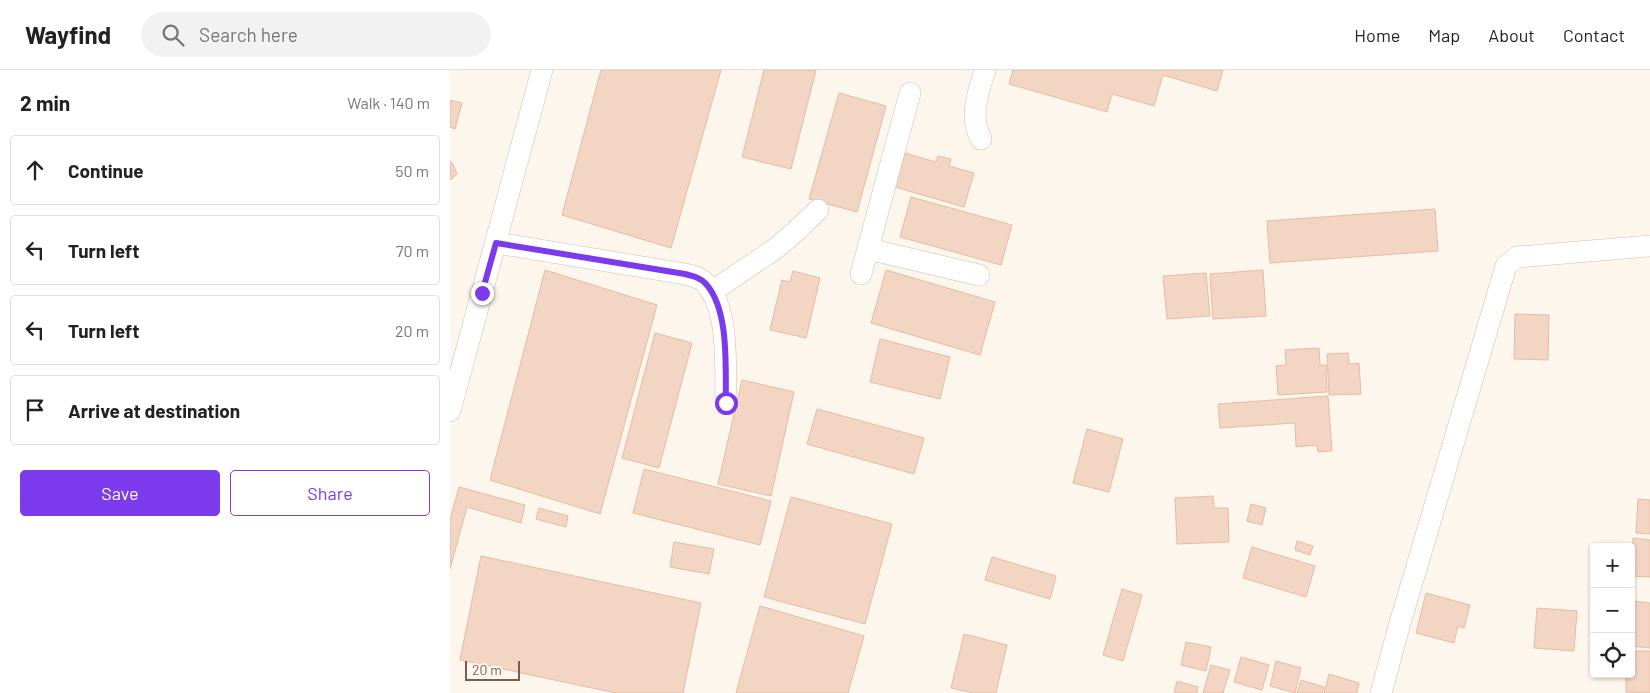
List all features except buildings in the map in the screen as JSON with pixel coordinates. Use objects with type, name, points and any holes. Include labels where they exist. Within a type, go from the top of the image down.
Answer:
[{"type":"street","points":[[450,411],[542,70]]},
{"type":"street","points":[[981,140],[975,124],[975,112],[985,70]]},
{"type":"street","points":[[861,274],[910,93]]},
{"type":"street","points":[[711,292],[775,249],[794,234],[818,210]]},
{"type":"street","points":[[496,243],[685,274],[699,279],[706,284],[719,310],[723,329],[726,403]]},
{"type":"street","points":[[1385,692],[1400,623],[1506,266],[1517,257],[1650,246]]},
{"type":"street","points":[[868,249],[979,275]]},
{"type":"route","points":[[482,293],[496,243],[685,274],[699,279],[706,284],[717,304],[723,329],[726,403]]}]
